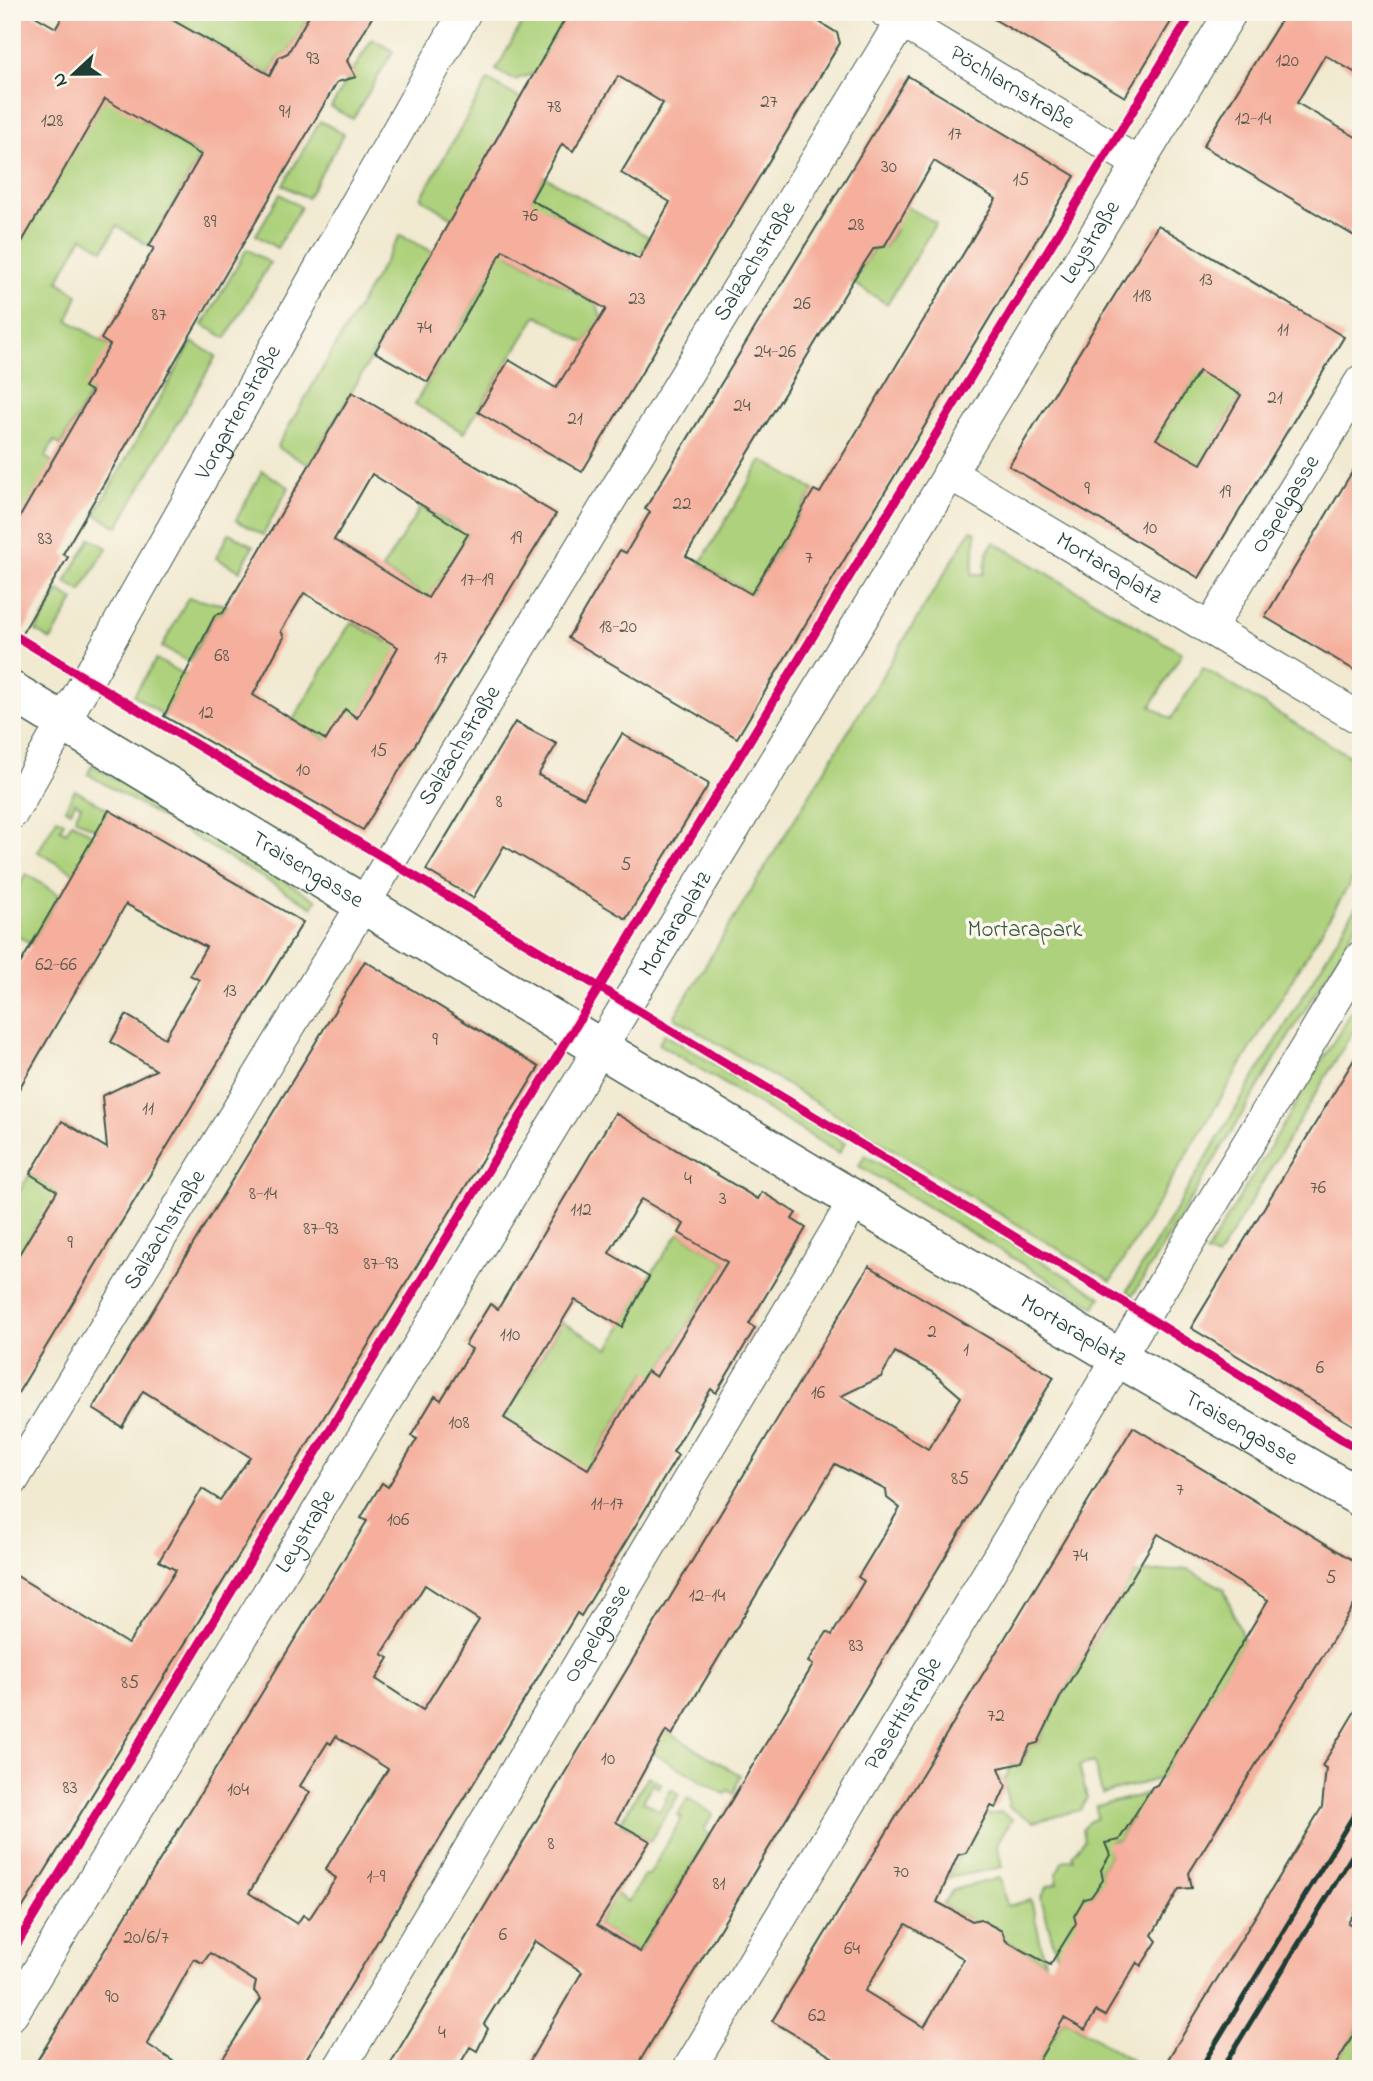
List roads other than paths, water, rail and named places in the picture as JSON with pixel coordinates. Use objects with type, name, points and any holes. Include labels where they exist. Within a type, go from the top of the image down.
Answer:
[{"type":"street","name":"Vorgartenstraße","points":[[12,813],[465,12]]},
{"type":"street","name":"Leystraße","points":[[949,473],[1231,12]]},
{"type":"street","name":"Pöchlarnstraße","points":[[898,15],[1138,163]]},
{"type":"street","name":"Salzachstraße","points":[[12,1481],[365,905],[898,15]]},
{"type":"street","name":"Ospelgasse","points":[[1210,628],[1361,381]]},
{"type":"street","name":"Mortaraplatz","points":[[1361,719],[949,473],[602,1049],[1121,1359],[1361,957]]},
{"type":"street","name":"Traisengasse","points":[[12,691],[602,1049]]},
{"type":"street","name":"Leystraße","points":[[12,2014],[602,1049]]},
{"type":"street","name":"Ospelgasse","points":[[339,2069],[856,1200]]},
{"type":"street","name":"Traisengasse","points":[[1121,1359],[1361,1498]]},
{"type":"street","name":"Pasettistraße","points":[[689,2069],[1121,1359]]},
{"type":"railway","points":[[1200,2069],[1361,1803]]},
{"type":"railway","points":[[1222,2069],[1361,1841]]},
{"type":"park label","name":"Mortarapark","points":[[1025,930]]}]
